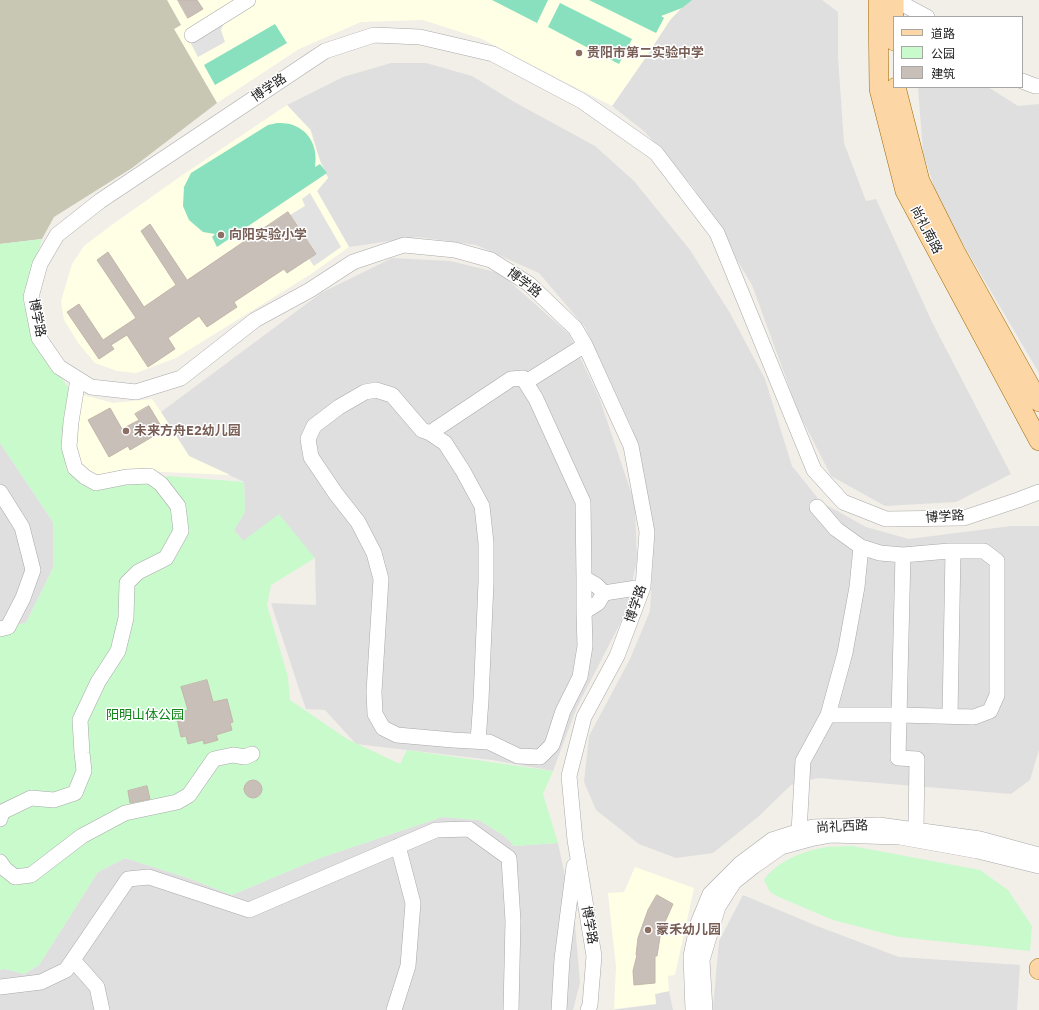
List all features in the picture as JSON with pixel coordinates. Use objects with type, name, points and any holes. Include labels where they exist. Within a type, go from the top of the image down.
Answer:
[{"type":"main road","name":"尚礼南路","points":[[878,0],[879,89],[905,191],[1039,441]]},
{"type":"main road","points":[[895,0],[895,16]]},
{"type":"main road","name":"尚礼南路","points":[[896,88],[920,181],[955,251],[1039,402]]},
{"type":"street","points":[[192,35],[248,0]]},
{"type":"street","points":[[895,0],[925,16]]},
{"type":"street","name":"博学路","points":[[588,1010],[590,1005],[594,956],[576,851],[569,776],[584,717],[617,656],[643,587],[647,532],[631,446],[585,345],[574,328],[529,284],[491,260],[455,250],[404,245],[353,262],[310,290],[255,320],[181,378],[136,392],[91,388],[59,367],[39,338],[31,297],[40,264],[57,235],[100,201],[325,51],[374,35],[420,37],[493,54],[582,101],[656,153],[717,233],[814,470],[843,502],[886,520],[964,518],[1039,492]]},
{"type":"street","points":[[1023,81],[1039,86]]},
{"type":"street","points":[[526,382],[585,345]]},
{"type":"street","points":[[430,433],[512,379],[523,378],[536,399],[583,502],[585,646],[580,677],[564,711],[552,745],[540,757],[518,756],[489,742],[397,734],[383,728],[376,714],[374,692],[381,579],[374,553],[358,522],[336,494],[311,457],[308,439],[314,426],[339,407],[365,392],[376,390],[392,395],[422,430],[430,433],[445,443],[463,471],[482,506],[486,543],[486,582],[478,741]]},
{"type":"street","points":[[0,819],[2,812],[31,798],[54,800],[75,793],[84,771],[80,720],[98,682],[118,651],[126,618],[128,583],[138,572],[166,558],[181,531],[178,506],[161,484],[150,476],[126,477],[96,482],[85,477],[74,468],[69,447],[71,422],[78,379]]},
{"type":"street","points":[[0,492],[22,527],[33,570],[23,598],[8,627],[0,629]]},
{"type":"street","points":[[817,507],[836,529],[861,547],[880,553],[903,555],[953,551],[984,551],[997,561],[997,695],[990,711],[974,717],[828,715]]},
{"type":"street","points":[[799,832],[803,761],[828,715],[845,653],[861,547]]},
{"type":"street","points":[[950,716],[953,551]]},
{"type":"street","points":[[903,555],[898,758],[917,759],[916,830]]},
{"type":"street","points":[[584,578],[596,585],[604,594]]},
{"type":"street","points":[[584,612],[598,603],[604,594],[643,587]]},
{"type":"street","points":[[0,862],[15,878],[31,875],[82,836],[125,813],[177,802],[189,796],[214,759],[233,755],[245,757],[252,754]]},
{"type":"street","name":"尚礼西路","points":[[693,1010],[691,956],[698,923],[710,894],[740,864],[772,840],[813,827],[879,825],[980,839],[1039,855]]},
{"type":"street","points":[[0,987],[41,982],[66,970],[128,879],[149,877],[249,910],[436,830],[469,829],[509,858],[513,921],[511,1010]]},
{"type":"street","name":"尚礼西路","points":[[705,1010],[702,960],[718,907],[734,882],[781,847],[831,835],[900,837],[978,851],[1039,866]]},
{"type":"street","points":[[394,1010],[408,966],[413,903],[398,846]]},
{"type":"street","points":[[559,1010],[562,959],[576,851]]},
{"type":"street","points":[[73,960],[97,986],[102,1010]]},
{"type":"shaded area","points":[[0,0],[167,0],[181,25],[174,29],[217,103],[132,168],[54,217],[42,239],[0,244]]},
{"type":"shaded area","name":"贵阳市第二实验中学","points":[[167,0],[689,0],[670,20],[612,106],[482,39],[423,20],[361,22],[299,49],[217,103],[174,29],[181,25]]},
{"type":"shaded area","points":[[689,0],[822,0],[838,12],[838,57],[844,143],[866,201],[876,199],[932,322],[1011,474],[956,502],[885,506],[831,476],[798,411],[752,285],[693,187],[645,132],[612,106],[670,20]]},
{"type":"shaded area","points":[[224,23],[221,30],[225,42],[198,57],[188,38]]},
{"type":"shaded area","points":[[391,63],[426,63],[472,76],[516,103],[595,146],[634,181],[690,250],[730,313],[765,379],[792,466],[821,502],[866,527],[909,539],[1011,526],[1039,526],[1039,750],[1030,780],[1011,794],[818,778],[791,785],[758,817],[713,853],[676,858],[639,844],[596,810],[584,782],[589,736],[630,659],[650,611],[654,540],[632,428],[585,327],[539,273],[476,245],[418,237],[349,247],[317,191],[328,178],[320,161],[311,130],[287,105],[343,77]]},
{"type":"shaded area","points":[[918,88],[990,88],[1018,106],[1039,104],[1039,373],[940,205],[923,153]]},
{"type":"shaded area","name":"向阳实验小学","points":[[287,105],[310,130],[320,161],[328,178],[317,191],[349,247],[311,274],[176,358],[136,373],[117,371],[95,363],[79,344],[64,320],[61,301],[72,264],[84,246],[184,174]]},
{"type":"shaded area","points":[[310,193],[341,247],[314,266],[309,259],[316,254],[290,215],[305,206],[302,199]]},
{"type":"shaded area","points":[[392,258],[450,261],[500,273],[569,334],[599,397],[635,504],[637,560],[626,612],[577,707],[553,771],[492,760],[356,744],[325,710],[306,709],[271,603],[316,605],[315,558],[243,541],[234,530],[245,512],[244,482],[189,456],[161,412],[321,293]]},
{"type":"shaded area","name":"未来方舟E2幼儿园","points":[[80,394],[113,403],[152,399],[189,456],[230,475],[118,470],[105,477],[90,473],[81,465],[76,451]]},
{"type":"shaded area","points":[[0,443],[53,522],[53,568],[26,623],[0,628]]},
{"type":"shaded area","points":[[442,817],[479,820],[506,837],[514,846],[558,843],[575,923],[580,983],[573,1010],[0,1010],[0,970],[5,969],[24,974],[39,965],[98,872],[125,858],[188,878],[232,895],[320,858]]},
{"type":"shaded area","name":"蒙禾幼儿园","points":[[635,867],[694,888],[675,975],[668,976],[669,991],[655,994],[656,1004],[614,1009],[616,967],[608,893],[624,892]]},
{"type":"shaded area","points":[[743,895],[817,926],[899,957],[1020,965],[1017,1010],[713,1010],[719,941]]},
{"type":"shaded area","points":[[669,991],[673,1010],[613,1010],[656,1004],[655,994]]},
{"type":"green space","points":[[492,0],[548,0],[537,23]]},
{"type":"green space","points":[[589,0],[692,0],[682,8],[661,16],[664,18],[656,33]]},
{"type":"green space","points":[[560,3],[632,39],[619,64],[548,27]]},
{"type":"green space","points":[[275,24],[287,43],[215,85],[204,65]]},
{"type":"green space","points":[[277,123],[290,124],[303,130],[314,146],[316,160],[315,167],[320,164],[327,173],[217,247],[212,237],[215,234],[203,232],[189,220],[183,206],[184,187],[191,173],[268,125]]},
{"type":"green space","name":"阳明山体公园","points":[[42,239],[23,300],[36,344],[69,388],[63,423],[66,469],[89,488],[136,484],[168,476],[244,482],[245,512],[234,530],[243,541],[279,514],[315,558],[271,585],[267,605],[288,677],[290,700],[347,739],[400,764],[407,750],[553,771],[543,794],[558,843],[514,846],[506,837],[479,820],[442,817],[320,858],[232,895],[188,878],[125,858],[98,872],[39,965],[24,974],[5,969],[0,970],[0,628],[26,623],[53,568],[53,522],[0,443],[0,244]]},
{"type":"green space","points":[[852,846],[980,870],[1008,890],[1032,926],[1030,951],[899,937],[833,920],[770,892],[764,880],[776,867],[801,854],[819,848]]},
{"type":"building","points":[[178,0],[197,0],[203,9],[188,18]]},
{"type":"building","points":[[288,212],[316,254],[287,273],[284,269],[234,302],[237,307],[207,327],[199,316],[168,338],[175,349],[148,367],[127,335],[111,345],[114,349],[99,359],[67,312],[79,304],[103,340],[136,318],[97,260],[108,252],[144,307],[176,285],[141,231],[150,224],[187,280]]},
{"type":"building","points":[[149,406],[161,426],[150,433],[152,437],[130,450],[128,446],[109,457],[88,420],[110,408],[122,429],[139,420],[135,414]]},
{"type":"building","points":[[207,680],[213,702],[227,699],[233,722],[230,723],[232,730],[216,735],[218,740],[204,744],[203,740],[188,744],[186,736],[181,737],[176,714],[188,710],[181,687]]},
{"type":"building","points":[[253,780],[259,783],[262,789],[259,795],[253,798],[247,795],[244,789],[247,783]]},
{"type":"building","points":[[147,786],[150,799],[130,803],[128,791]]},
{"type":"building","points":[[657,895],[673,904],[660,937],[657,956],[655,956],[655,983],[634,985],[633,971],[637,955],[638,938],[648,910]]},
{"type":"place","name":"贵阳市第二实验中学","points":[[579,53]]},
{"type":"place","name":"向阳实验小学","points":[[221,235]]},
{"type":"place","name":"未来方舟E2幼儿园","points":[[126,431]]},
{"type":"place","name":"蒙禾幼儿园","points":[[648,930]]}]
